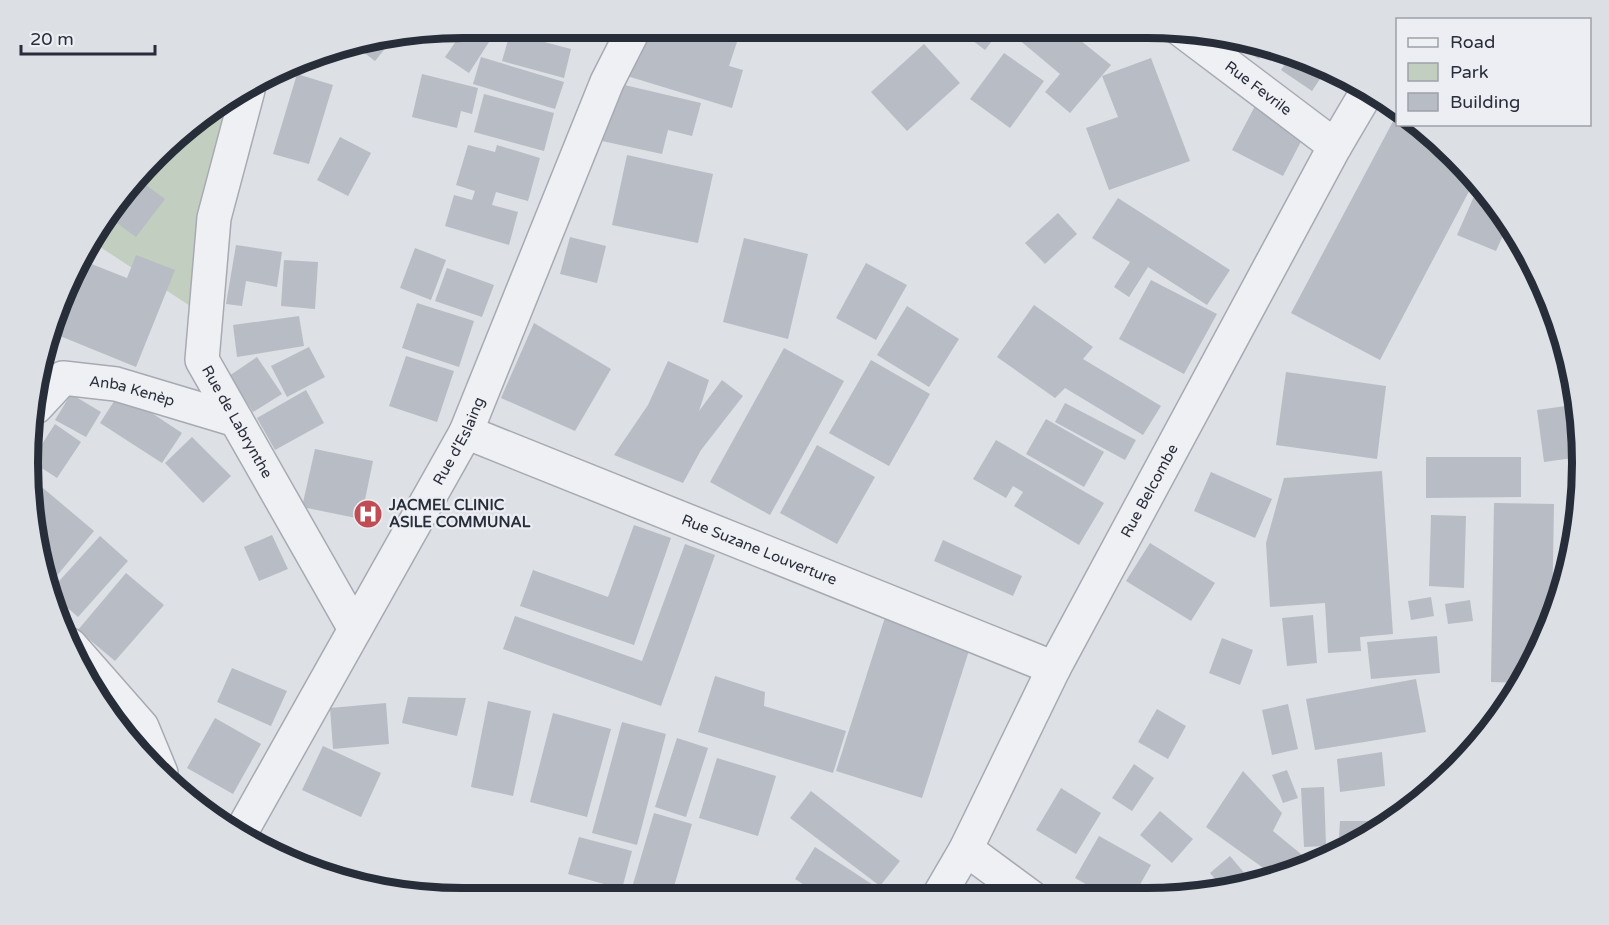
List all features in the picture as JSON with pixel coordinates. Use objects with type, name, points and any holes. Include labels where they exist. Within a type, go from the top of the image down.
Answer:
[{"type":"street","name":"Rue d'Eslaing","points":[[244,827],[466,432],[607,82],[629,38]]},
{"type":"street","name":"Rue Fevrile","points":[[1195,40],[1335,146]]},
{"type":"street","name":"Rue de Labrynthe","points":[[246,96],[214,218],[202,360],[355,629]]},
{"type":"street","name":"Rue Belcombe","points":[[943,888],[966,849],[1054,668],[1335,146],[1364,97]]},
{"type":"street","name":"Anba Kenèp","points":[[42,401],[63,378],[116,384],[236,420]]},
{"type":"street","name":"Rue Suzane Louverture","points":[[466,432],[1054,668]]},
{"type":"street","points":[[91,668],[142,727],[153,753]]},
{"type":"street","points":[[966,849],[1019,888]]},
{"type":"green space","points":[[226,109],[204,315],[97,245],[143,182],[182,143]]},
{"type":"building","points":[[458,38],[483,38],[489,42],[469,73],[445,57]]},
{"type":"building","points":[[509,38],[529,38],[571,49],[564,78],[502,61]]},
{"type":"building","points":[[633,38],[738,39],[729,66],[743,70],[732,108],[627,76]]},
{"type":"building","points":[[969,38],[994,38],[985,50]]},
{"type":"building","points":[[1017,38],[1077,38],[1111,65],[1070,113],[1045,92],[1060,74]]},
{"type":"building","points":[[388,44],[375,61],[361,50]]},
{"type":"building","points":[[924,44],[960,83],[907,131],[871,92]]},
{"type":"building","points":[[1240,49],[1262,54],[1259,59]]},
{"type":"building","points":[[1004,53],[1044,81],[1010,128],[970,99]]},
{"type":"building","points":[[481,57],[564,82],[555,109],[473,84]]},
{"type":"building","points":[[1151,58],[1190,161],[1109,190],[1086,128],[1118,117],[1102,76]]},
{"type":"building","points":[[1287,62],[1322,76],[1312,91],[1281,70]]},
{"type":"building","points":[[297,74],[333,85],[309,164],[273,154]]},
{"type":"building","points":[[422,74],[478,88],[472,114],[461,111],[457,128],[412,117]]},
{"type":"building","points":[[616,83],[701,103],[692,136],[668,130],[662,154],[602,141]]},
{"type":"building","points":[[484,94],[554,113],[544,151],[474,132]]},
{"type":"building","points":[[1255,106],[1306,132],[1283,176],[1232,150]]},
{"type":"building","points":[[1395,118],[1396,126],[1406,126],[1427,143],[1471,188],[1380,360],[1291,313]]},
{"type":"building","points":[[340,137],[371,153],[348,196],[317,180]]},
{"type":"building","points":[[468,145],[495,152],[497,145],[540,158],[528,201],[496,192],[492,205],[518,212],[509,245],[445,226],[454,195],[472,200],[475,191],[456,185]]},
{"type":"building","points":[[627,155],[713,174],[698,243],[612,225]]},
{"type":"building","points":[[143,183],[165,199],[136,237],[113,220]]},
{"type":"building","points":[[1475,193],[1504,233],[1496,251],[1457,235]]},
{"type":"building","points":[[1118,198],[1230,270],[1207,305],[1148,267],[1129,297],[1114,287],[1130,262],[1092,238]]},
{"type":"building","points":[[1058,213],[1077,234],[1045,264],[1025,243]]},
{"type":"building","points":[[570,237],[606,246],[597,283],[560,274]]},
{"type":"building","points":[[744,238],[808,254],[788,339],[723,322]]},
{"type":"building","points":[[236,245],[282,252],[277,287],[246,281],[242,306],[226,304]]},
{"type":"building","points":[[415,248],[446,260],[431,300],[400,288]]},
{"type":"building","points":[[136,255],[175,270],[136,367],[60,336],[89,263],[127,278]]},
{"type":"building","points":[[284,260],[318,262],[315,309],[281,306]]},
{"type":"building","points":[[866,263],[907,285],[876,340],[836,318]]},
{"type":"building","points":[[447,268],[494,285],[482,317],[435,301]]},
{"type":"building","points":[[1151,280],[1217,314],[1184,374],[1119,339]]},
{"type":"building","points":[[417,303],[474,321],[459,367],[402,348]]},
{"type":"building","points":[[1034,305],[1093,347],[1083,359],[1161,406],[1143,435],[1065,388],[1055,398],[997,357]]},
{"type":"building","points":[[907,306],[959,339],[929,387],[877,355]]},
{"type":"building","points":[[299,316],[304,346],[237,357],[233,325]]},
{"type":"building","points":[[534,323],[611,369],[575,431],[501,398]]},
{"type":"building","points":[[309,347],[325,377],[287,397],[271,366]]},
{"type":"building","points":[[784,348],[844,381],[770,515],[710,482]]},
{"type":"building","points":[[406,356],[454,371],[437,422],[389,406]]},
{"type":"building","points":[[257,357],[282,394],[253,412],[229,376]]},
{"type":"building","points":[[871,360],[930,394],[889,466],[829,433]]},
{"type":"building","points":[[668,361],[709,380],[699,411],[722,380],[743,396],[701,450],[683,483],[614,455],[648,405]]},
{"type":"building","points":[[1286,372],[1386,386],[1377,459],[1276,445]]},
{"type":"building","points":[[306,390],[324,423],[275,450],[257,418]]},
{"type":"building","points":[[120,392],[182,433],[162,463],[100,423]]},
{"type":"building","points":[[71,394],[101,412],[86,437],[55,420]]},
{"type":"building","points":[[1065,403],[1136,440],[1125,460],[1055,422]]},
{"type":"building","points":[[1568,406],[1572,458],[1544,462],[1537,410]]},
{"type":"building","points":[[1046,419],[1104,452],[1084,487],[1026,454]]},
{"type":"building","points":[[55,424],[81,442],[57,478],[38,466],[38,450]]},
{"type":"building","points":[[192,437],[231,476],[203,503],[165,463]]},
{"type":"building","points":[[996,440],[1104,503],[1079,545],[1014,506],[1023,492],[1013,486],[1006,498],[973,479]]},
{"type":"building","points":[[817,445],[875,477],[837,544],[780,513]]},
{"type":"building","points":[[315,449],[373,461],[361,519],[302,507]]},
{"type":"building","points":[[1426,457],[1521,457],[1521,497],[1426,498]]},
{"type":"building","points":[[1382,471],[1393,634],[1360,637],[1361,651],[1328,653],[1325,603],[1270,607],[1266,543],[1284,478]]},
{"type":"building","points":[[1211,472],[1272,499],[1255,538],[1194,511]]},
{"type":"building","points":[[43,488],[94,531],[54,579],[41,518],[38,493]]},
{"type":"building","points":[[1494,503],[1554,504],[1553,587],[1549,599],[1528,650],[1510,683],[1491,682]]},
{"type":"building","points":[[1431,515],[1466,516],[1464,588],[1429,586]]},
{"type":"building","points":[[634,525],[671,538],[634,645],[520,606],[533,570],[608,597]]},
{"type":"building","points":[[272,535],[288,569],[259,581],[244,547]]},
{"type":"building","points":[[100,536],[128,561],[78,617],[61,602],[56,585]]},
{"type":"building","points":[[943,540],[1022,576],[1013,596],[934,561]]},
{"type":"building","points":[[1150,543],[1215,583],[1191,621],[1126,581]]},
{"type":"building","points":[[685,544],[715,555],[661,706],[503,649],[515,616],[642,661]]},
{"type":"building","points":[[126,573],[164,605],[115,661],[78,630]]},
{"type":"building","points":[[1431,597],[1434,616],[1411,620],[1408,601]]},
{"type":"building","points":[[1470,600],[1473,621],[1448,624],[1445,604]]},
{"type":"building","points":[[888,608],[974,635],[922,798],[836,771]]},
{"type":"building","points":[[1313,615],[1317,663],[1287,666],[1282,618]]},
{"type":"building","points":[[1437,636],[1440,673],[1371,679],[1367,642]]},
{"type":"building","points":[[1222,638],[1253,650],[1240,685],[1209,673]]},
{"type":"building","points":[[232,668],[287,691],[271,726],[217,702]]},
{"type":"building","points":[[715,676],[765,692],[764,706],[846,731],[833,773],[698,732]]},
{"type":"building","points":[[1416,679],[1426,732],[1315,750],[1306,699]]},
{"type":"building","points":[[408,697],[466,698],[457,736],[402,723]]},
{"type":"building","points":[[488,701],[531,711],[513,796],[471,787]]},
{"type":"building","points":[[386,703],[389,744],[333,749],[330,708]]},
{"type":"building","points":[[1288,704],[1298,749],[1272,755],[1262,710]]},
{"type":"building","points":[[1157,709],[1186,726],[1168,759],[1138,742]]},
{"type":"building","points":[[553,713],[611,729],[587,817],[530,802]]},
{"type":"building","points":[[215,718],[261,744],[233,794],[187,768]]},
{"type":"building","points":[[622,722],[666,734],[637,845],[592,833]]},
{"type":"building","points":[[677,738],[708,748],[686,817],[655,807]]},
{"type":"building","points":[[323,746],[381,773],[361,817],[302,790]]},
{"type":"building","points":[[1382,752],[1385,786],[1340,792],[1337,759]]},
{"type":"building","points":[[717,758],[776,776],[758,836],[699,818]]},
{"type":"building","points":[[1134,764],[1154,778],[1132,811],[1112,798]]},
{"type":"building","points":[[1287,770],[1298,798],[1283,803],[1272,775]]},
{"type":"building","points":[[1243,771],[1282,813],[1273,831],[1304,857],[1266,870],[1206,827]]},
{"type":"building","points":[[1324,787],[1326,846],[1304,847],[1301,788]]},
{"type":"building","points":[[1061,788],[1101,813],[1076,854],[1036,830]]},
{"type":"building","points":[[811,791],[900,861],[880,886],[790,818]]},
{"type":"building","points":[[1160,811],[1193,839],[1172,863],[1140,835]]},
{"type":"building","points":[[654,813],[692,824],[674,888],[632,888]]},
{"type":"building","points":[[1340,821],[1369,821],[1369,825],[1359,831],[1347,837],[1339,837]]},
{"type":"building","points":[[1099,836],[1151,865],[1138,888],[1093,888],[1075,878]]},
{"type":"building","points":[[579,837],[632,851],[622,888],[568,874]]},
{"type":"building","points":[[815,847],[878,888],[809,888],[795,879]]},
{"type":"building","points":[[1230,856],[1246,875],[1217,881],[1210,873]]},
{"type":"place","name":"JACMEL CLINIC ASILE COMMUNAL","points":[[368,514]]}]
